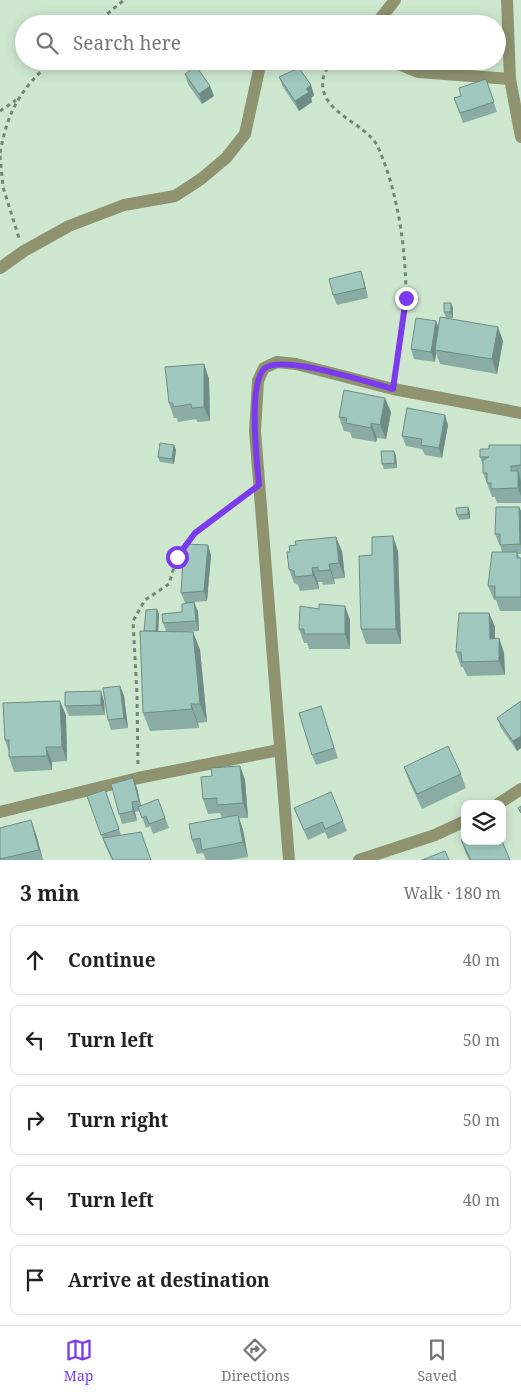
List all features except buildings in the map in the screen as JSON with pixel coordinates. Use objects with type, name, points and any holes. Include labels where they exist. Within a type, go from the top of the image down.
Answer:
[{"type":"street","points":[[383,15],[395,0]]},
{"type":"street","points":[[507,0],[510,79],[521,137]]},
{"type":"street","points":[[0,268],[24,251],[69,226],[124,205],[175,196],[201,179],[226,158],[245,134],[259,70]]},
{"type":"street","points":[[413,70],[418,72],[510,79]]},
{"type":"street","points":[[290,860],[279,750],[255,431],[258,381],[264,368],[277,362],[296,364],[393,389],[521,413]]},
{"type":"street","points":[[0,812],[138,778],[279,750]]},
{"type":"street","points":[[504,800],[521,789]]},
{"type":"street","points":[[359,860],[435,835],[461,824]]},
{"type":"path","points":[[106,15],[124,0]]},
{"type":"path","points":[[0,111],[16,100],[44,70]]},
{"type":"path","points":[[326,70],[323,79],[324,93],[332,107],[375,141],[385,164],[396,213],[404,258],[406,298],[393,389]]},
{"type":"path","points":[[16,100],[5,128],[0,154],[3,187],[11,217],[24,251]]},
{"type":"path","points":[[138,778],[137,695],[133,621],[145,600],[169,584],[177,557],[195,533],[259,485]]},
{"type":"route","points":[[177,557],[195,533],[259,485],[255,431],[258,381],[264,368],[277,362],[296,364],[393,389],[406,298]]}]
